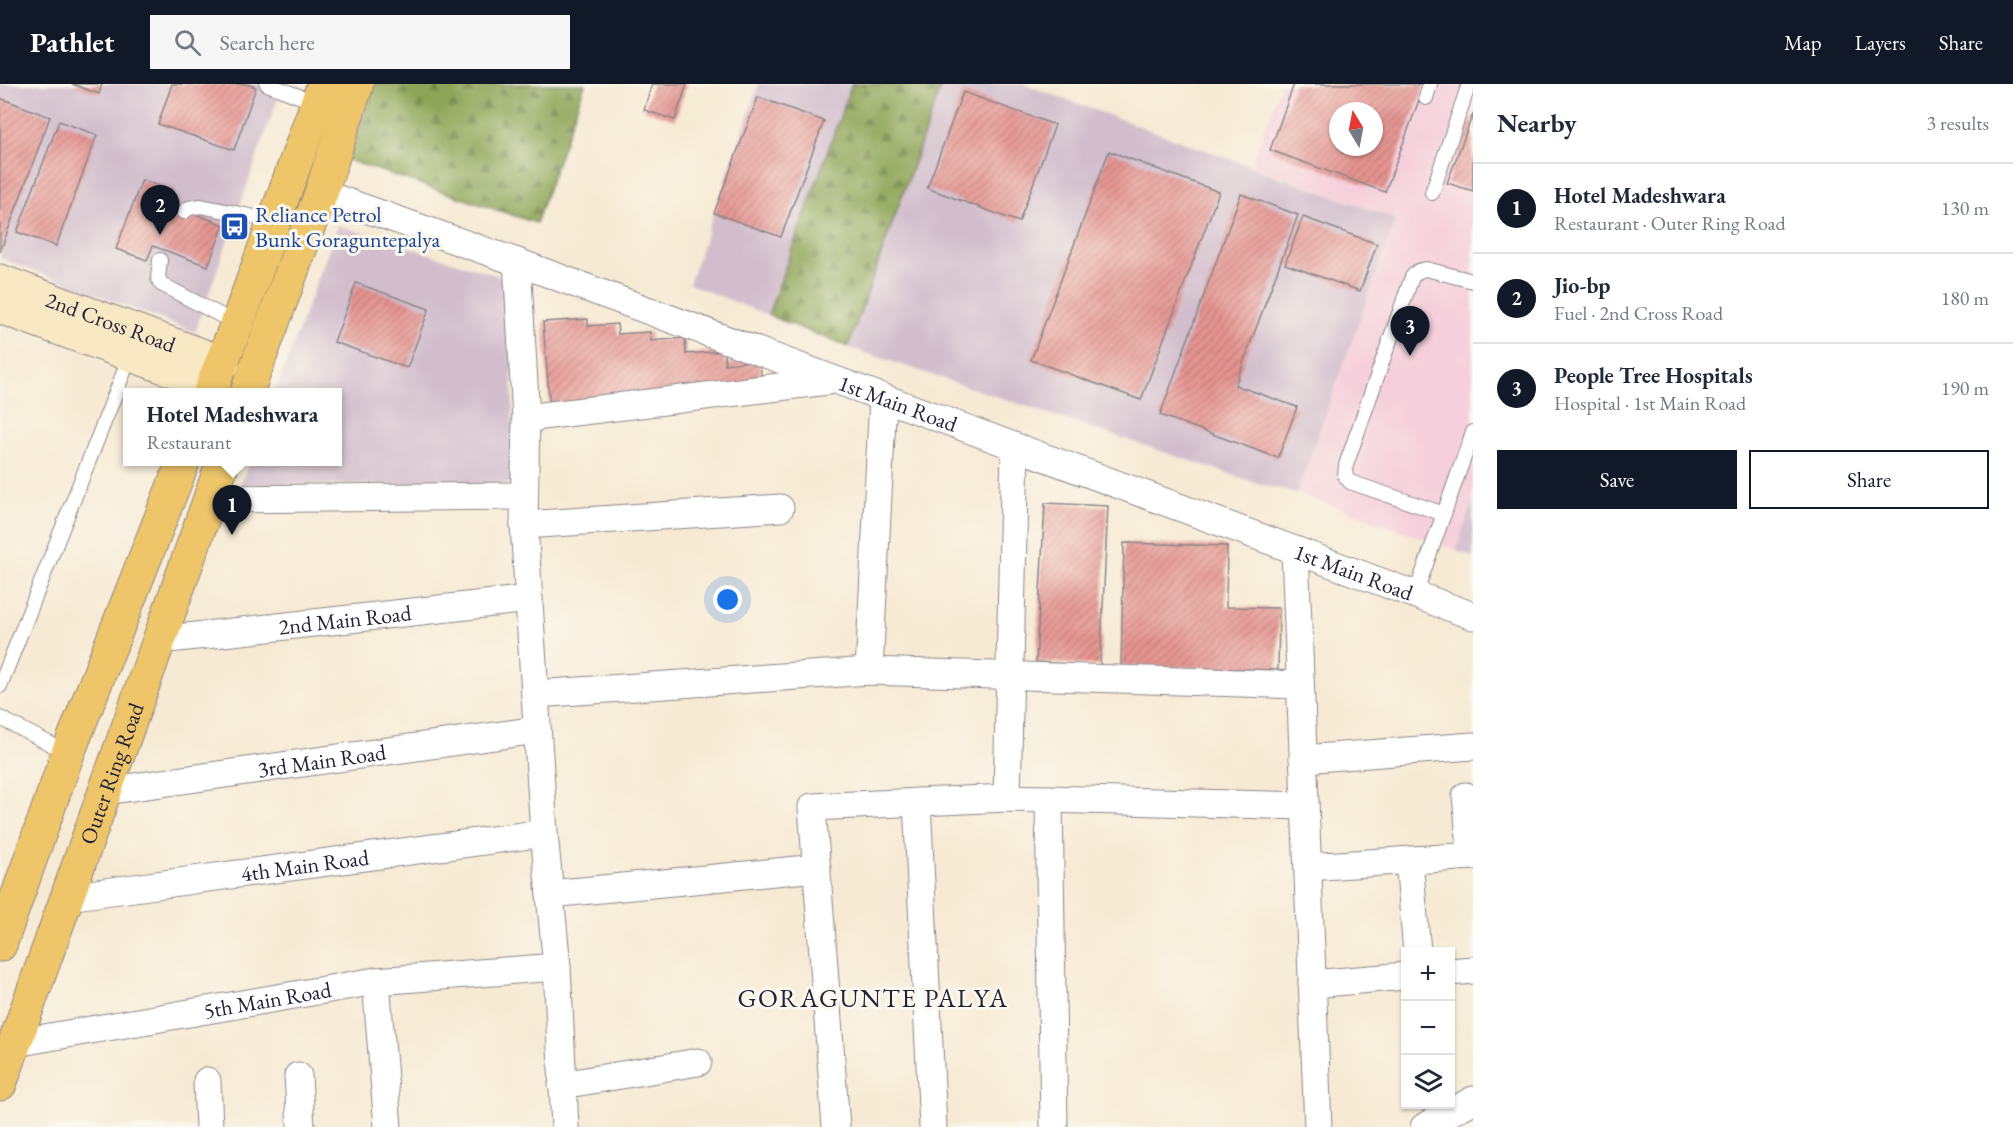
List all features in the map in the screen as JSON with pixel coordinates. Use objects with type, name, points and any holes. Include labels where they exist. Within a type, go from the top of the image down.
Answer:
[{"type":"highway","points":[[249,388],[321,193],[357,84]]},
{"type":"highway","points":[[216,380],[321,93]]},
{"type":"highway","name":"Outer Ring Road","points":[[0,945],[68,753],[181,466]]},
{"type":"highway","name":"Outer Ring Road","points":[[0,1084],[222,466]]},
{"type":"street","name":"1st Main Road","points":[[321,193],[517,262],[1473,616]]},
{"type":"street","points":[[517,262],[526,418],[524,525],[544,833],[557,967],[565,1127]]},
{"type":"street","name":"2nd Cross Road","points":[[0,280],[216,380]]},
{"type":"street","name":"2nd Cross Road","points":[[0,308],[131,354],[216,380]]},
{"type":"street","points":[[526,418],[834,380]]},
{"type":"street","points":[[869,671],[884,398]]},
{"type":"street","points":[[1007,798],[1016,447]]},
{"type":"street","points":[[210,499],[523,496]]},
{"type":"street","points":[[524,525],[780,508]]},
{"type":"street","points":[[1295,550],[1318,1127]]},
{"type":"street","name":"2nd Main Road","points":[[160,640],[529,599]]},
{"type":"street","points":[[535,694],[869,671],[1300,685]]},
{"type":"street","name":"3rd Main Road","points":[[105,791],[537,730]]},
{"type":"street","points":[[1303,759],[1473,746]]},
{"type":"street","points":[[1308,867],[1472,856],[1466,796]]},
{"type":"street","points":[[836,1127],[812,807],[1007,798],[1305,806]]},
{"type":"street","points":[[1050,799],[1054,1127]]},
{"type":"street","points":[[917,802],[933,1127]]},
{"type":"street","name":"4th Main Road","points":[[67,897],[544,833]]},
{"type":"street","points":[[1409,860],[1417,947]]},
{"type":"street","points":[[550,894],[817,868]]},
{"type":"street","name":"5th Main Road","points":[[15,1043],[376,981],[557,967]]},
{"type":"street","points":[[1455,972],[1473,970]]},
{"type":"street","points":[[1312,984],[1401,976]]},
{"type":"street","points":[[376,981],[388,1127]]},
{"type":"street","points":[[562,1085],[698,1062]]},
{"type":"street","points":[[298,1076],[301,1127]]},
{"type":"street","points":[[207,1081],[209,1127]]},
{"type":"street","points":[[1419,1109],[1422,1127],[1473,1100]]},
{"type":"lane","points":[[267,84],[321,93]]},
{"type":"lane","points":[[1426,98],[1430,84]]},
{"type":"lane","points":[[1432,193],[1469,84]]},
{"type":"lane","points":[[184,212],[189,208],[201,206],[275,221]]},
{"type":"lane","points":[[160,260],[158,278],[161,284],[237,324]]},
{"type":"lane","points":[[1444,514],[1350,483],[1345,476],[1346,465],[1412,277],[1418,270],[1426,268],[1473,281]]},
{"type":"lane","points":[[0,686],[131,354]]},
{"type":"lane","points":[[1415,595],[1473,432]]},
{"type":"lane","points":[[0,718],[68,753]]},
{"type":"shaded area","points":[[0,84],[283,84],[195,332],[0,258]]},
{"type":"shaded area","points":[[759,84],[852,84],[768,315],[689,284]]},
{"type":"shaded area","points":[[942,84],[1023,84],[1396,219],[1297,493],[1266,486],[848,347]]},
{"type":"shaded area","points":[[1281,84],[1473,84],[1473,501],[1456,550],[1297,493],[1396,219],[1251,165]]},
{"type":"shaded area","points":[[338,225],[511,280],[514,484],[240,485],[247,466],[342,466],[342,388],[277,388]]},
{"type":"shaded area","points":[[1473,501],[1473,557],[1456,550]]},
{"type":"green space","points":[[375,84],[585,84],[536,223],[348,160]]},
{"type":"green space","points":[[852,84],[942,84],[848,347],[768,315]]},
{"type":"building","points":[[72,84],[102,84],[99,94]]},
{"type":"building","points":[[172,84],[247,84],[256,87],[234,150],[158,124]]},
{"type":"building","points":[[652,84],[687,84],[675,120],[644,110]]},
{"type":"building","points":[[1294,84],[1425,84],[1385,192],[1270,150]]},
{"type":"building","points":[[963,92],[1055,125],[1019,222],[927,188]]},
{"type":"building","points":[[758,97],[824,121],[781,237],[714,213]]},
{"type":"building","points":[[0,98],[50,117],[0,252]]},
{"type":"building","points":[[1473,114],[1473,191],[1447,183]]},
{"type":"building","points":[[59,121],[97,135],[56,246],[17,232]]},
{"type":"building","points":[[1109,151],[1219,192],[1141,400],[1031,360]]},
{"type":"building","points":[[142,180],[174,191],[169,204],[224,225],[208,266],[153,246],[147,260],[116,249]]},
{"type":"building","points":[[1241,194],[1298,215],[1235,385],[1297,407],[1278,458],[1160,415]]},
{"type":"building","points":[[1303,217],[1377,244],[1360,291],[1285,264]]},
{"type":"building","points":[[356,283],[429,309],[407,368],[334,342]]},
{"type":"building","points":[[588,319],[588,326],[617,324],[618,334],[650,332],[651,341],[685,338],[686,354],[724,351],[725,364],[760,360],[762,386],[550,409],[543,322]]},
{"type":"building","points":[[1045,503],[1108,506],[1100,666],[1036,662]]},
{"type":"building","points":[[1124,543],[1227,546],[1226,607],[1279,608],[1278,670],[1121,666]]},
{"type":"place","name":"Reliance Petrol Bunk Goraguntepalya","points":[[234,227]]},
{"type":"place","name":"Jio-bp","points":[[160,235]]},
{"type":"place","name":"People Tree Hospitals","points":[[1410,356]]},
{"type":"place","name":"Hotel Madeshwara","points":[[232,535]]},
{"type":"district","name":"GORAGUNTE PALYA","points":[[873,998]]}]
